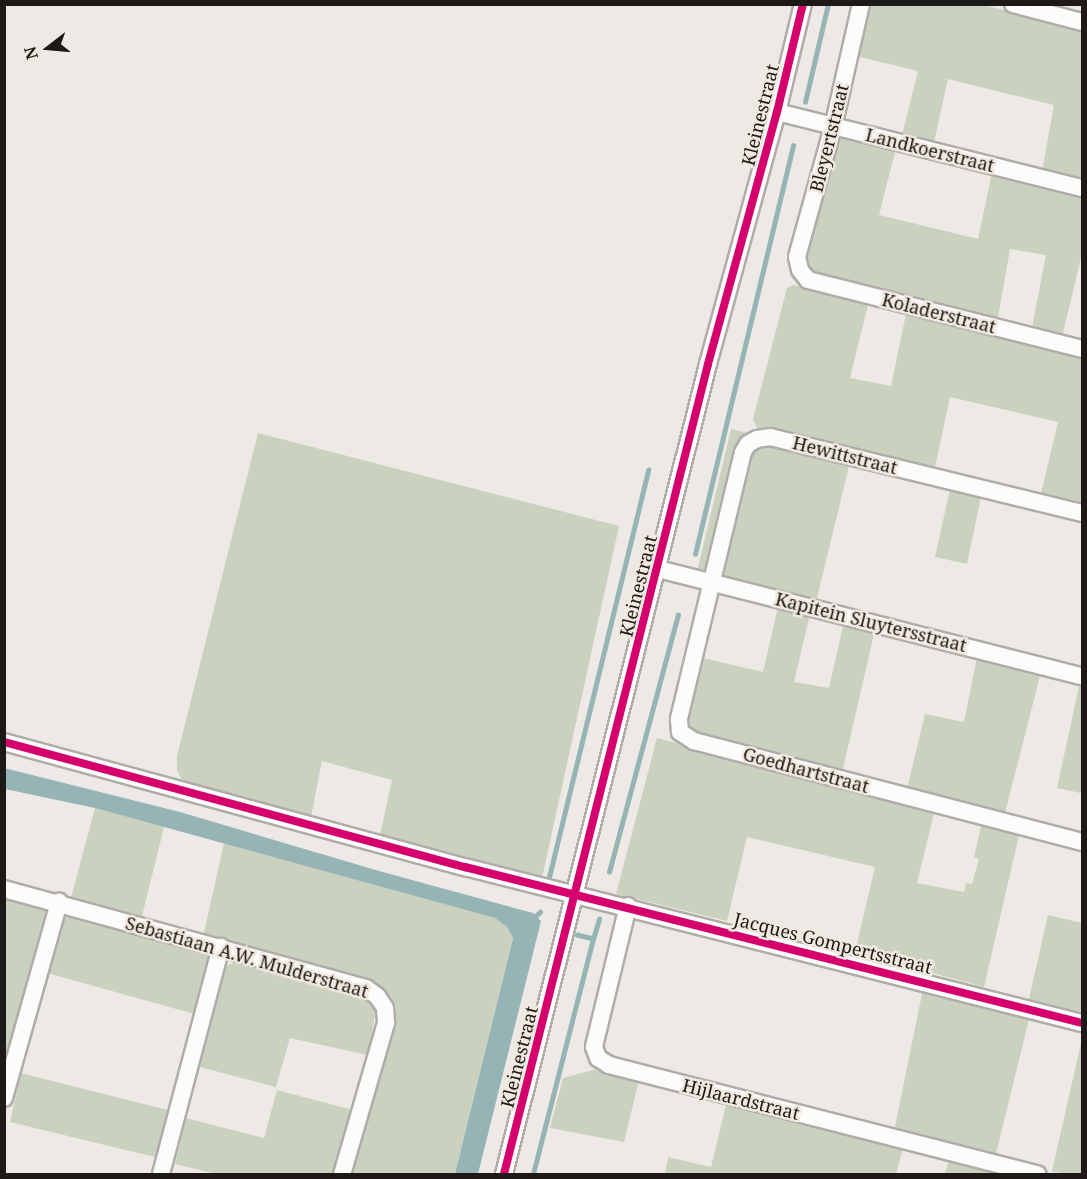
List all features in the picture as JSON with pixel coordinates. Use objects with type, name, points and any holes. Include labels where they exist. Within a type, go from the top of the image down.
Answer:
[{"type":"street","name":"Kleinestraat","points":[[504,1174],[708,364],[777,112],[803,4]]},
{"type":"street","name":"Bleyertstraat","points":[[800,270],[797,257],[833,127],[861,4]]},
{"type":"street","points":[[1013,4],[1083,22]]},
{"type":"street","name":"Landkoerstraat","points":[[777,112],[1083,188]]},
{"type":"street","name":"Koladerstraat","points":[[800,270],[808,280],[1083,349]]},
{"type":"street","name":"Hewittstraat","points":[[714,582],[743,452],[748,444],[757,439],[771,437],[1083,513]]},
{"type":"street","name":"Kapitein Sluytersstraat","points":[[658,569],[1083,676]]},
{"type":"street","name":"Goedhartstraat","points":[[714,582],[679,719],[680,732],[694,741],[1083,842]]},
{"type":"street","name":"Jacques Gompertsstraat","points":[[4,742],[575,895],[628,906],[1083,1023]]},
{"type":"street","name":"Sebastiaan A.W. Mulderstraat","points":[[4,889],[59,902],[366,988],[377,996],[385,1008],[386,1023],[342,1174]]},
{"type":"street","points":[[4,1098],[59,902]]},
{"type":"street","name":"Hijlaardstraat","points":[[628,906],[594,1047],[598,1058],[603,1062],[1036,1174]]},
{"type":"street","points":[[161,1174],[221,947]]},
{"type":"green space","points":[[869,5],[984,5],[1082,31],[1082,182],[1042,172],[1054,105],[948,79],[934,142],[902,135],[918,71],[856,56]]},
{"type":"green space","points":[[852,137],[896,148],[879,215],[978,239],[992,173],[1082,195],[1082,254],[1061,341],[1031,333],[1046,255],[1010,249],[997,323],[807,272],[806,257],[835,146],[842,138]]},
{"type":"green space","points":[[793,285],[868,305],[850,378],[891,386],[906,314],[1082,357],[1082,510],[1040,498],[1058,422],[950,397],[934,472],[757,428],[753,419],[787,288]]},
{"type":"green space","points":[[731,429],[851,458],[816,602],[697,572]]},
{"type":"green space","points":[[258,433],[619,526],[542,878],[380,835],[392,780],[322,761],[311,817],[194,786],[182,780],[177,770],[177,756]]},
{"type":"green space","points":[[951,485],[982,492],[967,564],[935,557]]},
{"type":"green space","points":[[778,607],[810,614],[794,682],[829,688],[844,622],[875,630],[842,773],[688,731],[685,715],[699,657],[763,672]]},
{"type":"green space","points":[[977,657],[1041,672],[1005,813],[907,789],[925,714],[964,722]]},
{"type":"green space","points":[[1080,682],[1082,683],[1081,793],[1057,788]]},
{"type":"green space","points":[[657,738],[935,809],[917,883],[964,892],[966,883],[972,884],[979,859],[974,857],[982,822],[1020,831],[984,987],[855,952],[875,867],[747,837],[727,921],[616,894]]},
{"type":"green space","points":[[95,808],[164,827],[142,916],[71,898]]},
{"type":"green space","points":[[224,843],[495,918],[507,927],[513,937],[455,1174],[350,1174],[392,1007],[386,994],[374,983],[203,937]]},
{"type":"green space","points":[[4,896],[48,907],[49,914],[8,1066],[4,1065]]},
{"type":"green space","points":[[73,915],[200,949],[208,955],[211,967],[198,1015],[47,973],[59,925],[65,918]]},
{"type":"green space","points":[[1048,915],[1082,923],[1082,1013],[1029,999]]},
{"type":"green space","points":[[241,959],[360,991],[371,999],[376,1010],[368,1055],[290,1038],[276,1087],[200,1067],[224,967]]},
{"type":"green space","points":[[923,989],[1030,1015],[995,1158],[894,1132]]},
{"type":"green space","points":[[1082,1039],[1082,1174],[1064,1174],[1052,1171]]},
{"type":"green space","points":[[604,1067],[640,1076],[624,1142],[550,1128],[563,1078]]},
{"type":"green space","points":[[21,1073],[175,1112],[163,1159],[10,1122]]},
{"type":"green space","points":[[277,1090],[353,1110],[335,1174],[216,1174],[175,1164],[186,1118],[264,1138]]},
{"type":"green space","points":[[727,1101],[904,1144],[896,1174],[665,1174],[668,1157],[711,1167]]},
{"type":"green space","points":[[950,1157],[1016,1174],[945,1174]]},
{"type":"water","points":[[4,768],[180,812],[379,871],[533,913],[541,921],[478,1174],[455,1174],[513,938],[507,927],[495,918],[95,808],[5,789]]},
{"type":"waterway","points":[[805,102],[828,4]]},
{"type":"waterway","points":[[695,554],[793,146]]},
{"type":"waterway","points":[[549,877],[648,470]]},
{"type":"waterway","points":[[609,872],[678,615]]},
{"type":"waterway","points":[[531,920],[540,912]]},
{"type":"waterway","points":[[593,939],[599,919]]},
{"type":"waterway","points":[[533,1174],[593,939],[577,935]]},
{"type":"cycle path","points":[[504,1174],[708,364],[777,112],[803,4]]},
{"type":"cycle path","points":[[4,742],[465,867],[1082,1023]]}]
